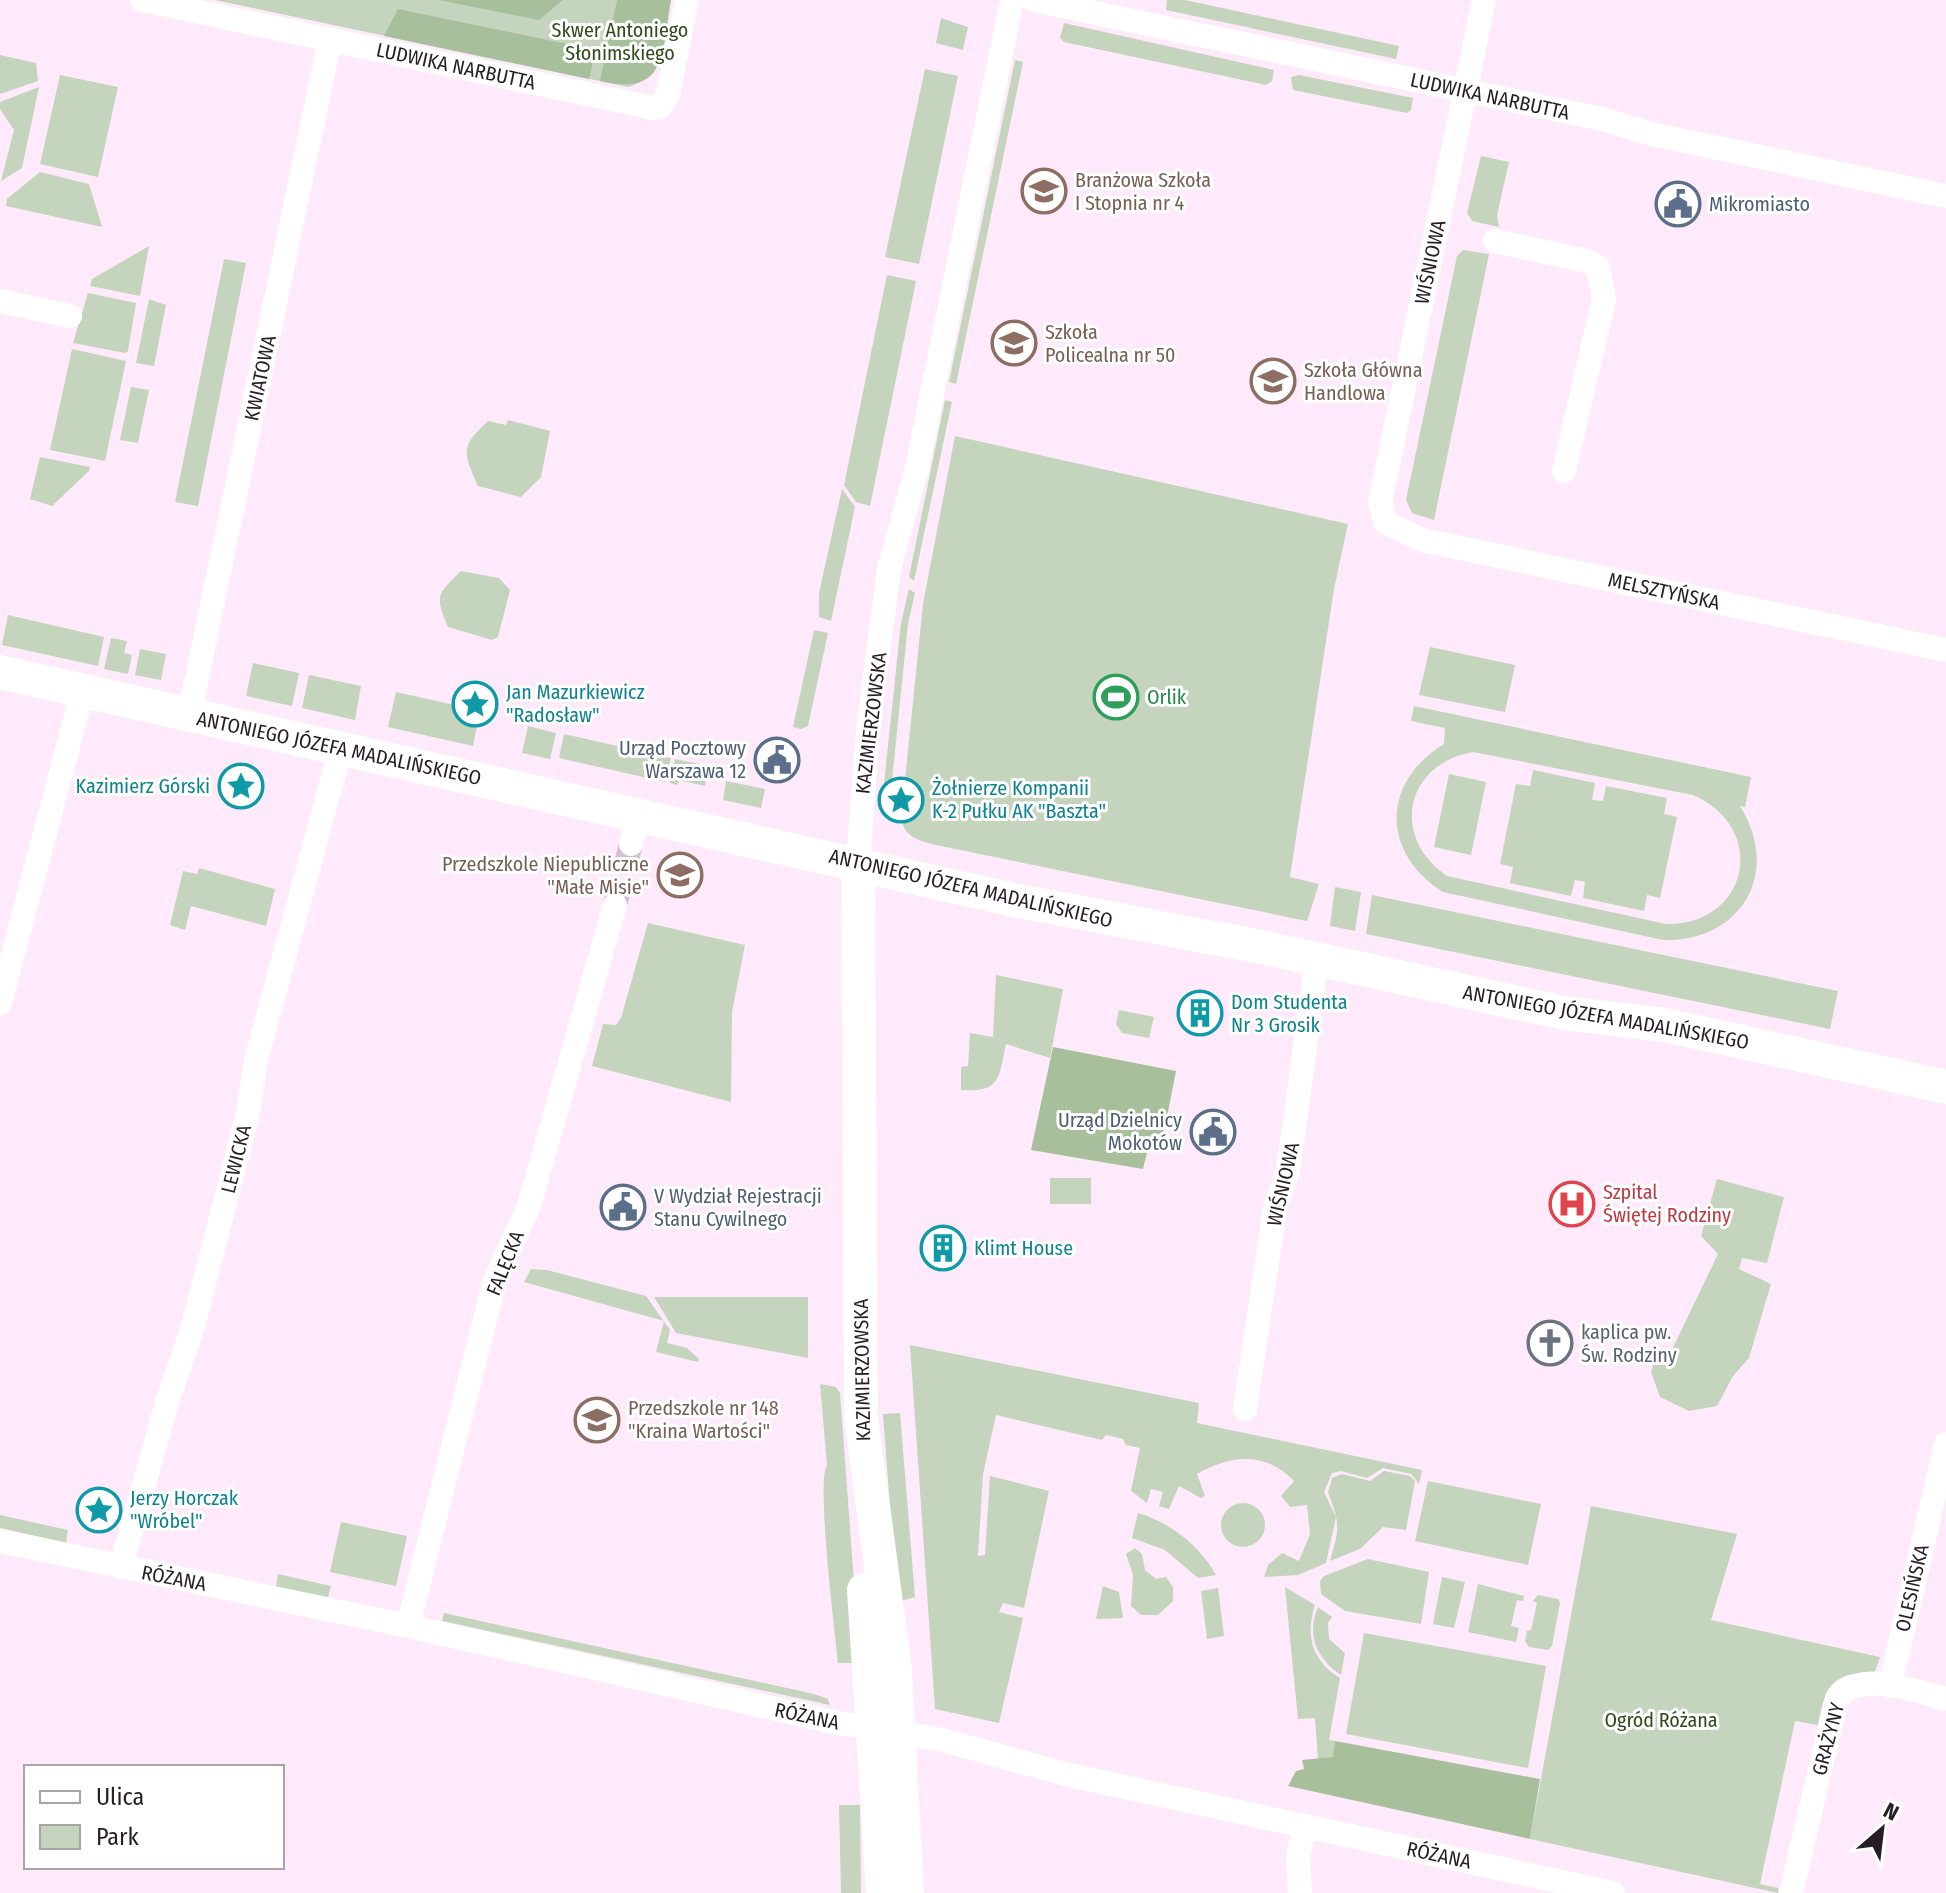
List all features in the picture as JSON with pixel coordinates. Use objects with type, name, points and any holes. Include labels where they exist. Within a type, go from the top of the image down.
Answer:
[{"type":"street","name":"LUDWIKA NARBUTTA","points":[[142,0],[654,108],[660,107],[668,94],[687,0]]},
{"type":"street","name":"KAZIMIERZOWSKA","points":[[883,1893],[884,1731],[895,1670],[864,1459],[858,863],[868,730],[889,569],[917,468],[1012,0]]},
{"type":"street","name":"LUDWIKA NARBUTTA","points":[[1033,0],[1946,196]]},
{"type":"street","name":"WIŚNIOWA","points":[[1383,513],[1484,0]]},
{"type":"street","name":"KWIATOWA","points":[[189,716],[330,39]]},
{"type":"street","points":[[1495,241],[1587,261],[1598,267],[1602,276],[1604,299],[1564,471]]},
{"type":"street","points":[[0,301],[70,316]]},
{"type":"street","name":"MELSZTYŃSKA","points":[[1383,513],[1422,540],[1946,650]]},
{"type":"street","name":"ANTONIEGO JÓZEFA MADALIŃSKIEGO","points":[[0,672],[341,748],[634,829],[858,863],[1014,900],[1564,1013],[1665,1025],[1946,1087]]},
{"type":"street","points":[[0,1003],[83,690]]},
{"type":"street","name":"LEWICKA","points":[[121,1567],[167,1402],[192,1330],[248,1113],[256,1060],[341,748]]},
{"type":"street","name":"FALĘCKA","points":[[408,1626],[495,1280],[529,1206],[615,905]]},
{"type":"street","name":"WIŚNIOWA","points":[[1245,1409],[1275,1208],[1288,1171],[1317,960]]},
{"type":"street","name":"OLESIŃSKA","points":[[1890,1686],[1946,1444]]},
{"type":"street","name":"RÓŻANA","points":[[0,1541],[408,1626],[884,1731],[939,1739],[1065,1774],[1613,1893]]},
{"type":"street","name":"GRAŻYNY","points":[[1791,1893],[1833,1705],[1851,1685],[1890,1686],[1946,1699]]},
{"type":"street","name":"KAZIMIERZOWSKA","points":[[884,1731],[907,1893]]},
{"type":"street","points":[[1300,1893],[1298,1855],[1305,1826]]},
{"type":"green space","name":"Skwer Antoniego Słonimskiego","points":[[215,0],[671,0],[665,40],[657,64],[641,82],[628,87]]},
{"type":"green space","points":[[439,0],[563,0],[539,20]]},
{"type":"green space","points":[[617,0],[671,0],[658,66],[650,76],[639,82],[622,84],[600,81]]},
{"type":"green space","points":[[1167,0],[1185,0],[1399,46],[1396,59],[1166,10]]},
{"type":"green space","points":[[398,9],[596,50],[589,79],[384,36]]},
{"type":"green space","points":[[941,18],[968,27],[963,50],[936,43]]},
{"type":"green space","points":[[1064,23],[1274,70],[1272,81],[1266,85],[1064,42],[1060,38]]},
{"type":"green space","points":[[0,55],[36,63],[38,81],[0,94]]},
{"type":"green space","points":[[1015,60],[1023,62],[956,384],[949,382]]},
{"type":"green space","points":[[925,69],[958,76],[919,264],[885,257]]},
{"type":"green space","points":[[60,75],[118,87],[98,177],[40,164]]},
{"type":"green space","points":[[1299,75],[1413,98],[1411,110],[1407,113],[1293,90],[1291,77]]},
{"type":"green space","points":[[39,87],[22,168],[1,181],[14,130],[0,109],[0,102]]},
{"type":"green space","points":[[1481,156],[1509,162],[1497,215],[1499,227],[1472,221],[1467,213]]},
{"type":"green space","points":[[40,172],[89,184],[102,227],[6,206],[7,199]]},
{"type":"green space","points":[[149,246],[140,296],[90,286],[92,279]]},
{"type":"green space","points":[[1463,250],[1489,254],[1434,520],[1412,513],[1406,500],[1457,256]]},
{"type":"green space","points":[[224,259],[246,263],[198,506],[175,502]]},
{"type":"green space","points":[[887,275],[916,281],[870,506],[856,502],[844,485]]},
{"type":"green space","points":[[88,293],[136,303],[128,351],[125,353],[73,343]]},
{"type":"green space","points":[[149,299],[166,305],[154,366],[136,363]]},
{"type":"green space","points":[[72,349],[126,361],[105,461],[50,450]]},
{"type":"green space","points":[[131,387],[149,390],[138,443],[120,440]]},
{"type":"green space","points":[[945,400],[952,402],[914,581],[909,577]]},
{"type":"green space","points":[[508,420],[550,431],[541,477],[521,497],[478,486],[467,457],[473,437],[488,421],[506,425]]},
{"type":"green space","name":"Orlik","points":[[955,436],[1348,524],[1334,589],[1290,877],[1319,884],[1307,921],[931,844],[905,829],[901,819],[923,604]]},
{"type":"green space","points":[[40,457],[90,467],[52,506],[30,499]]},
{"type":"green space","points":[[842,489],[855,507],[831,621],[819,617],[819,593]]},
{"type":"green space","points":[[461,571],[499,578],[510,590],[498,637],[492,640],[448,627],[440,596]]},
{"type":"green space","points":[[909,589],[915,593],[908,624],[891,790],[883,793],[901,623]]},
{"type":"green space","points":[[8,615],[104,637],[98,666],[2,645]]},
{"type":"green space","points":[[814,630],[828,633],[808,726],[801,729],[793,727]]},
{"type":"green space","points":[[111,638],[127,641],[124,653],[132,655],[128,674],[104,669]]},
{"type":"green space","points":[[1430,647],[1515,665],[1505,712],[1419,695]]},
{"type":"green space","points":[[140,649],[166,654],[161,680],[135,675]]},
{"type":"green space","points":[[253,663],[299,673],[292,706],[246,696]]},
{"type":"green space","points":[[309,675],[361,686],[355,720],[302,708]]},
{"type":"green space","points":[[396,692],[468,708],[467,714],[479,716],[473,746],[388,727]]},
{"type":"green space","points":[[1414,706],[1751,777],[1745,807],[1740,806],[1752,831],[1757,855],[1755,878],[1746,899],[1733,916],[1714,929],[1690,938],[1663,940],[1443,892],[1423,876],[1408,858],[1399,838],[1397,818],[1400,797],[1409,778],[1423,760],[1444,744],[1445,728],[1411,721]],"holes":[[[1473,752],[1693,795],[1717,810],[1733,829],[1740,851],[1739,872],[1731,892],[1716,909],[1694,920],[1666,924],[1447,876],[1429,860],[1417,842],[1412,823],[1413,804],[1420,786],[1432,771],[1450,759]]]},
{"type":"green space","points":[[528,726],[556,733],[550,759],[522,753]]},
{"type":"green space","points":[[564,734],[671,758],[665,782],[559,758]]},
{"type":"green space","points":[[675,759],[709,766],[705,786],[679,780],[678,785],[670,783]]},
{"type":"green space","points":[[1533,770],[1595,783],[1592,800],[1603,801],[1606,786],[1667,798],[1664,814],[1677,817],[1660,898],[1647,895],[1644,911],[1583,898],[1585,882],[1575,880],[1571,896],[1510,883],[1513,867],[1500,864],[1516,784],[1530,786]]},
{"type":"green space","points":[[1449,774],[1486,782],[1471,855],[1434,847]]},
{"type":"green space","points":[[726,781],[765,789],[761,808],[723,800]]},
{"type":"green space","points":[[199,868],[275,889],[266,926],[191,906],[185,930],[170,925],[183,871],[197,874]]},
{"type":"green space","points":[[1335,887],[1361,892],[1355,931],[1330,926]]},
{"type":"green space","points":[[1372,895],[1838,991],[1830,1029],[1366,934]]},
{"type":"green space","points":[[648,923],[745,945],[732,1012],[731,1102],[592,1066],[603,1024],[616,1025],[621,1018]]},
{"type":"green space","points":[[996,975],[1063,989],[1050,1058],[1006,1044],[996,1080],[984,1089],[961,1090],[961,1067],[968,1066],[970,1033],[993,1037]]},
{"type":"green space","points":[[1119,1010],[1154,1017],[1149,1038],[1122,1033],[1116,1024]]},
{"type":"green space","points":[[1053,1047],[1176,1071],[1160,1152],[1148,1149],[1143,1169],[1031,1150]]},
{"type":"green space","points":[[1050,1178],[1091,1178],[1091,1204],[1050,1204]]},
{"type":"green space","points":[[1717,1179],[1784,1197],[1767,1263],[1742,1258],[1739,1269],[1771,1284],[1749,1358],[1733,1376],[1717,1406],[1689,1411],[1660,1397],[1651,1372],[1655,1356],[1668,1358],[1718,1254],[1701,1236]]},
{"type":"green space","points":[[531,1269],[547,1270],[646,1296],[664,1321],[524,1282]]},
{"type":"green space","points":[[654,1297],[808,1297],[808,1358],[676,1333]]},
{"type":"green space","points":[[664,1321],[670,1330],[667,1343],[687,1348],[699,1359],[698,1362],[656,1352]]},
{"type":"green space","points":[[910,1345],[1199,1403],[1197,1423],[1422,1470],[1419,1484],[1411,1474],[1383,1468],[1367,1478],[1341,1471],[1332,1473],[1324,1492],[1336,1517],[1326,1563],[1298,1575],[1264,1577],[1268,1565],[1282,1553],[1299,1561],[1310,1534],[1307,1505],[1290,1507],[1281,1496],[1294,1481],[1283,1471],[1247,1459],[1222,1463],[1197,1474],[1205,1496],[1201,1498],[1179,1486],[1169,1509],[1159,1506],[1163,1492],[1151,1489],[1147,1503],[1131,1491],[1140,1448],[1106,1435],[1102,1440],[996,1415],[983,1474],[978,1556],[985,1555],[990,1476],[1049,1491],[1024,1608],[1003,1603],[999,1612],[1023,1618],[999,1723],[935,1709]]},
{"type":"green space","points":[[820,1384],[836,1387],[840,1393],[860,1663],[838,1663],[825,1527],[824,1477],[827,1465]]},
{"type":"green space","points":[[900,1413],[915,1597],[901,1601],[897,1598],[883,1414]]},
{"type":"green space","points":[[1384,1471],[1410,1476],[1415,1481],[1406,1530],[1383,1527],[1360,1549],[1330,1561],[1337,1526],[1328,1492],[1332,1478],[1342,1474],[1370,1481]]},
{"type":"green space","points":[[1428,1481],[1541,1504],[1528,1565],[1415,1541]]},
{"type":"green space","points":[[1243,1503],[1258,1510],[1265,1525],[1258,1540],[1243,1547],[1228,1540],[1221,1525],[1228,1510]]},
{"type":"green space","name":"Ogród Różana","points":[[1591,1506],[1737,1534],[1711,1620],[1880,1657],[1875,1672],[1849,1675],[1833,1683],[1824,1699],[1818,1725],[1795,1721],[1760,1884],[1778,1888],[1778,1893],[1530,1839]]},
{"type":"green space","points":[[1138,1513],[1183,1536],[1216,1575],[1198,1578],[1165,1550],[1132,1538]]},
{"type":"green space","points":[[0,1515],[68,1530],[66,1543],[0,1528]]},
{"type":"green space","points":[[341,1522],[407,1536],[396,1586],[330,1572]]},
{"type":"green space","points":[[1135,1548],[1142,1554],[1145,1570],[1156,1579],[1166,1577],[1173,1587],[1173,1601],[1158,1615],[1141,1615],[1131,1606],[1133,1575],[1126,1554]]},
{"type":"green space","points":[[1368,1559],[1429,1572],[1421,1624],[1345,1611],[1321,1594],[1320,1581],[1324,1576]]},
{"type":"green space","points":[[278,1574],[331,1586],[328,1598],[276,1587]]},
{"type":"green space","points":[[1442,1577],[1465,1582],[1454,1628],[1433,1624]]},
{"type":"green space","points":[[1478,1584],[1524,1596],[1523,1601],[1517,1600],[1511,1626],[1519,1628],[1516,1642],[1468,1632]]},
{"type":"green space","points":[[1103,1586],[1119,1592],[1123,1618],[1096,1619]]},
{"type":"green space","points":[[1285,1587],[1315,1605],[1311,1627],[1313,1646],[1323,1664],[1340,1678],[1329,1740],[1335,1741],[1334,1757],[1318,1759],[1315,1718],[1298,1719]]},
{"type":"green space","points":[[1218,1588],[1224,1636],[1207,1639],[1201,1591]]},
{"type":"green space","points":[[1538,1595],[1558,1599],[1560,1603],[1552,1646],[1548,1650],[1529,1647],[1525,1641],[1527,1631],[1531,1630],[1537,1603],[1533,1601]]},
{"type":"green space","points":[[1318,1607],[1332,1617],[1328,1623],[1329,1639],[1345,1653],[1341,1675],[1326,1662],[1316,1646],[1313,1627]]},
{"type":"green space","points":[[444,1613],[814,1694],[828,1699],[830,1705],[442,1621]]},
{"type":"green space","points":[[1364,1633],[1546,1666],[1528,1768],[1346,1734]]},
{"type":"green space","points":[[1335,1741],[1540,1779],[1530,1839],[1288,1786],[1296,1771],[1304,1769],[1302,1760],[1333,1757]]},
{"type":"green space","points":[[839,1805],[860,1805],[861,1893],[841,1893]]},
{"type":"tunnel","points":[[615,905],[631,844]]},
{"type":"place","name":"Branżowa Szkoła I Stopnia nr 4","points":[[1044,191]]},
{"type":"place","name":"Mikromiasto","points":[[1678,204]]},
{"type":"place","name":"Szkoła Policealna nr 50","points":[[1014,343]]},
{"type":"place","name":"Szkoła Główna Handlowa","points":[[1273,381]]},
{"type":"place","name":"Orlik","points":[[1116,697]]},
{"type":"place","name":"Jan Mazurkiewicz \"Radosław\"","points":[[475,704]]},
{"type":"place","name":"Urząd Pocztowy Warszawa 12","points":[[777,760]]},
{"type":"place","name":"Kazimierz Górski","points":[[241,786]]},
{"type":"place","name":"Żołnierze Kompanii K-2 Pułku AK \"Baszta\"","points":[[901,800]]},
{"type":"place","name":"Przedszkole Niepubliczne \"Małe Misie\"","points":[[680,875]]},
{"type":"place","name":"Dom Studenta Nr 3 Grosik","points":[[1200,1013]]},
{"type":"place","name":"Urząd Dzielnicy Mokotów","points":[[1213,1132]]},
{"type":"place","name":"Szpital Świętej Rodziny","points":[[1572,1204]]},
{"type":"place","name":"V Wydział Rejestracji Stanu Cywilnego","points":[[623,1207]]},
{"type":"place","name":"Klimt House","points":[[943,1248]]},
{"type":"place","name":"kaplica pw. Św. Rodziny","points":[[1550,1343]]},
{"type":"place","name":"Przedszkole nr 148 \"Kraina Wartości\"","points":[[597,1420]]},
{"type":"place","name":"Jerzy Horczak \"Wróbel\"","points":[[99,1510]]}]
